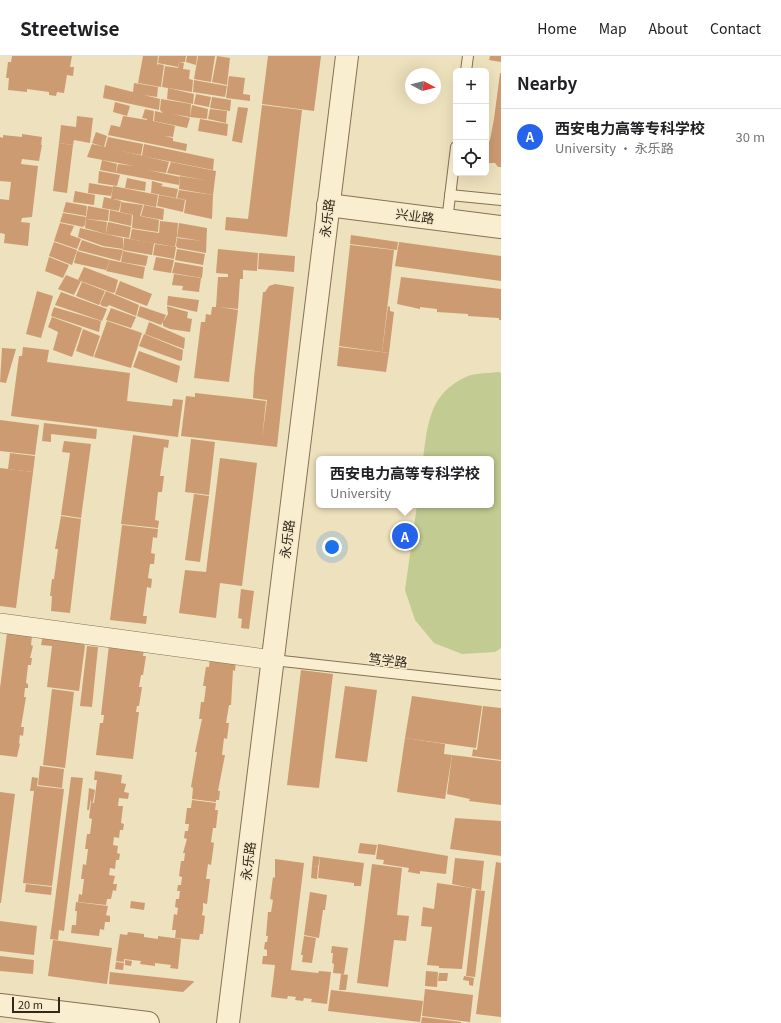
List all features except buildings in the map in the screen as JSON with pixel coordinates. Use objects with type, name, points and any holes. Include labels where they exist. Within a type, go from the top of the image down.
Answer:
[{"type":"street","name":"永乐路","points":[[228,1023],[347,56]]},
{"type":"street","name":"兴业路","points":[[328,205],[501,227]]},
{"type":"street","points":[[0,623],[272,660]]},
{"type":"street","points":[[0,1005],[148,1023]]},
{"type":"lane","points":[[466,68],[468,56]]},
{"type":"lane","points":[[447,221],[453,171]]},
{"type":"lane","points":[[450,195],[501,200]]},
{"type":"lane","name":"笃学路","points":[[272,660],[501,686]]},
{"type":"green space","points":[[501,373],[501,648],[495,652],[462,654],[434,643],[415,620],[405,590],[417,508],[494,508],[494,456],[423,456],[429,421],[438,400],[445,391],[455,383],[468,376]]},
{"type":"place","name":"西安电力高等专科学校","points":[[405,536]]}]
